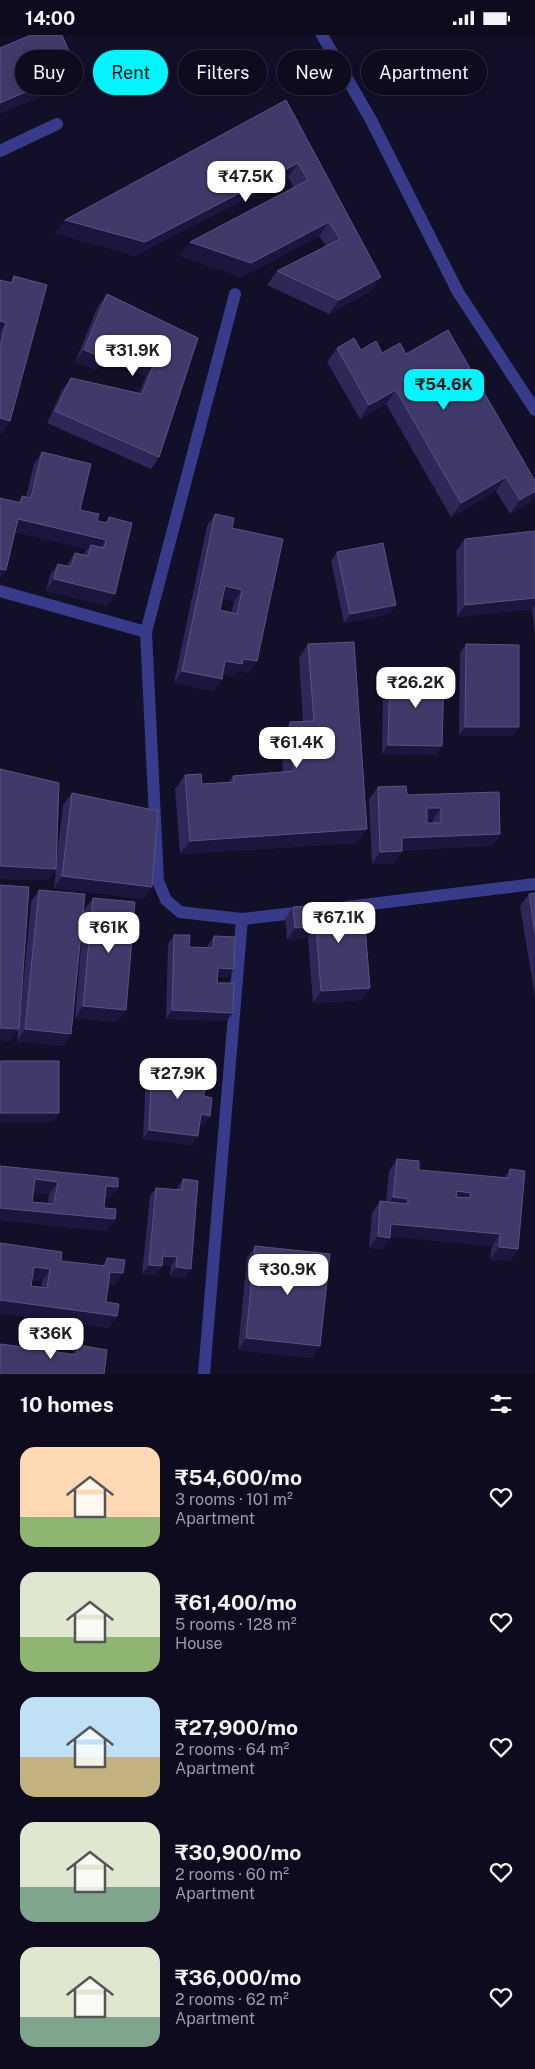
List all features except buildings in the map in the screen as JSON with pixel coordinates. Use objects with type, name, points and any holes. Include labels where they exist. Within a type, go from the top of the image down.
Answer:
[{"type":"street","points":[[322,35],[370,118],[458,292],[535,410]]},
{"type":"street","points":[[0,151],[57,124]]},
{"type":"street","points":[[235,294],[146,632],[158,881],[166,900],[180,911],[242,919],[535,884]]},
{"type":"street","points":[[0,591],[146,632]]},
{"type":"street","points":[[204,1374],[242,919]]}]
